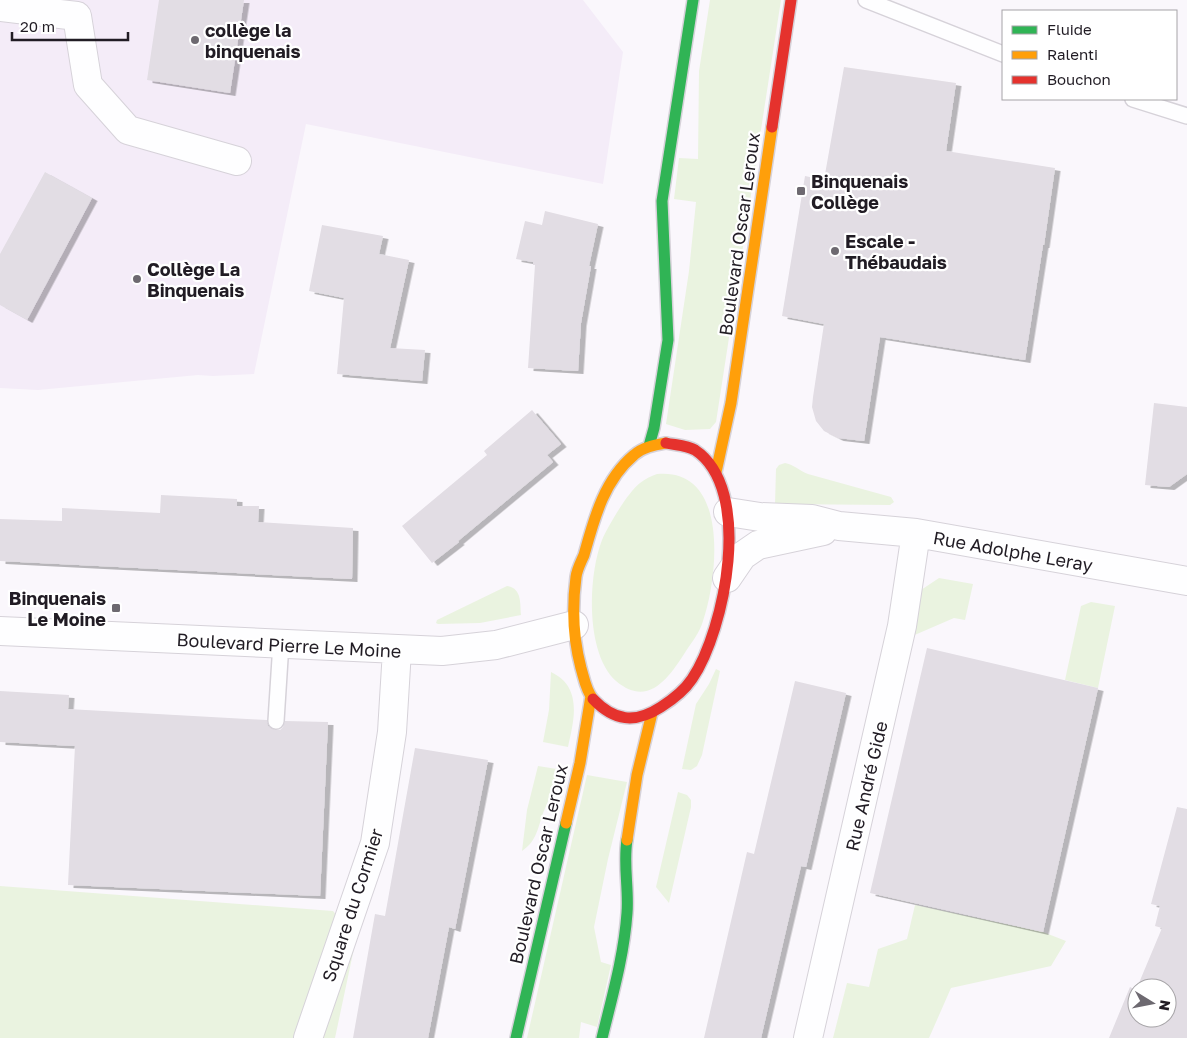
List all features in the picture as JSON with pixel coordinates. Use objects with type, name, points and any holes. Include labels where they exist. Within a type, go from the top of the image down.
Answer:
[{"type":"main road","points":[[649,446],[656,419],[668,340],[662,201],[693,0]]},
{"type":"main road","name":"Boulevard Oscar Leroux","points":[[716,472],[731,404],[791,0]]},
{"type":"main road","points":[[666,443],[696,451],[706,459],[716,472],[723,490],[730,530],[727,578],[707,651],[692,678],[672,699],[652,713],[634,718],[619,717],[605,710],[591,696],[580,666],[574,625],[576,577],[594,519],[608,487],[622,467],[634,454],[649,446],[666,443]]},
{"type":"main road","name":"Boulevard Oscar Leroux","points":[[516,1038],[583,747],[591,696]]},
{"type":"main road","points":[[602,1038],[620,966],[627,912],[626,843],[637,775],[652,713]]},
{"type":"street","points":[[0,7],[77,16],[88,85],[128,130],[237,161]]},
{"type":"street","name":"Rue Adolphe Leray","points":[[728,512],[760,517],[812,519],[839,526],[916,533],[1187,581]]},
{"type":"street","name":"Rue Adolphe Leray","points":[[727,578],[742,556],[758,545],[839,526]]},
{"type":"street","name":"Rue André Gide","points":[[808,1038],[902,626],[916,533]]},
{"type":"street","name":"Boulevard Pierre Le Moine","points":[[0,631],[442,651],[496,645],[574,625]]},
{"type":"street","name":"Square du Cormier","points":[[308,1038],[375,843],[392,732],[397,650]]},
{"type":"lane","points":[[866,0],[1002,54]]},
{"type":"lane","points":[[1136,100],[1187,116]]},
{"type":"lane","points":[[276,721],[281,644]]},
{"type":"shaded area","name":"Collège La Binquenais","points":[[0,0],[583,0],[623,52],[603,184],[306,124],[254,374],[198,375],[38,390],[0,388]]},
{"type":"green space","points":[[710,0],[781,0],[716,422],[710,429],[685,430],[666,424],[689,271],[696,202],[674,199],[679,158],[698,159],[699,71]]},
{"type":"green space","points":[[785,463],[808,474],[891,497],[894,502],[890,505],[775,504],[776,469],[779,465]]},
{"type":"green space","points":[[657,474],[681,477],[697,488],[708,506],[713,528],[712,578],[703,621],[693,640],[666,679],[657,686],[639,692],[628,689],[616,681],[606,668],[594,634],[592,593],[597,555],[609,526],[635,487]]},
{"type":"green space","points":[[939,578],[973,584],[965,620],[954,618],[910,637],[921,590]]},
{"type":"green space","points":[[507,586],[512,587],[518,593],[521,615],[480,623],[436,623],[437,620]]},
{"type":"green space","points":[[1091,602],[1115,606],[1098,688],[1065,680],[1081,606]]},
{"type":"green space","points":[[716,669],[720,671],[702,755],[697,766],[691,770],[682,769],[696,704]]},
{"type":"green space","points":[[551,672],[561,678],[568,686],[572,695],[574,715],[568,747],[543,742],[549,710]]},
{"type":"green space","points":[[538,766],[563,770],[560,781],[546,806],[532,842],[522,851],[527,810]]},
{"type":"green space","points":[[587,775],[627,782],[594,927],[601,962],[611,965],[597,1027],[581,1022],[579,1038],[527,1038]]},
{"type":"green space","points":[[678,792],[687,795],[691,800],[691,807],[669,903],[656,887]]},
{"type":"green space","points":[[0,886],[333,911],[356,939],[335,1038],[0,1038]]},
{"type":"green space","points":[[915,905],[1043,932],[1066,941],[1051,966],[951,988],[929,1038],[833,1038],[847,983],[869,987],[878,949],[907,939]]},
{"type":"building","name":"collège la binquenais","points":[[159,0],[244,0],[230,93],[147,80]]},
{"type":"building","name":"Escale - Thébaudais","points":[[844,67],[956,83],[946,151],[1055,168],[1025,360],[880,337],[864,441],[838,438],[824,431],[816,421],[812,407],[824,324],[782,316],[805,176],[824,180]]},
{"type":"building","points":[[45,172],[92,198],[27,320],[0,305],[0,254]]},
{"type":"building","points":[[545,211],[598,224],[589,266],[591,266],[581,323],[578,371],[528,368],[535,265],[533,265],[533,262],[516,259],[525,221],[542,225]]},
{"type":"building","points":[[322,225],[383,236],[379,254],[409,260],[390,348],[425,350],[422,381],[337,374],[344,298],[309,291]]},
{"type":"building","points":[[1154,403],[1187,407],[1187,474],[1169,487],[1145,485]]},
{"type":"building","points":[[532,410],[561,444],[547,455],[553,462],[432,563],[402,526],[487,455],[484,451]]},
{"type":"building","points":[[161,495],[237,499],[237,506],[259,506],[258,522],[353,528],[352,579],[0,561],[0,519],[62,521],[62,508],[160,513]]},
{"type":"building","points":[[927,648],[1098,688],[1043,932],[870,893]]},
{"type":"building","points":[[795,681],[846,693],[806,867],[801,866],[761,1038],[704,1038],[747,852],[754,854]]},
{"type":"building","points":[[0,691],[69,695],[68,709],[267,720],[268,726],[275,730],[280,730],[285,721],[328,722],[320,896],[68,885],[75,746],[0,742]]},
{"type":"building","points":[[415,748],[488,760],[455,929],[449,927],[428,1038],[353,1038],[375,914],[385,916]]},
{"type":"building","points":[[1177,807],[1187,809],[1187,1038],[1109,1038],[1127,994],[1127,1028],[1177,1028],[1177,978],[1141,978],[1162,928],[1155,926],[1160,906],[1151,904]]},
{"type":"traffic: fast","points":[[649,446],[654,428],[668,340],[662,201],[693,0]]},
{"type":"traffic: fast","points":[[516,1038],[566,823]]},
{"type":"traffic: fast","points":[[602,1038],[623,945],[627,904],[627,840]]},
{"type":"traffic: slow","points":[[716,472],[731,403],[772,127]]},
{"type":"traffic: slow","points":[[593,699],[584,680],[575,634],[574,600],[577,571],[601,501],[615,476],[641,450],[666,443]]},
{"type":"traffic: slow","points":[[566,823],[580,763],[591,696]]},
{"type":"traffic: slow","points":[[627,840],[637,775],[652,713]]},
{"type":"traffic: jam","points":[[772,127],[791,0]]},
{"type":"traffic: jam","points":[[593,699],[609,712],[625,718],[642,716],[661,707],[678,695],[692,679],[704,657],[715,628],[723,595],[728,561],[729,527],[724,495],[713,469],[695,450],[685,446],[666,443]]},
{"type":"place","name":"collège la binquenais","points":[[195,40]]},
{"type":"place","name":"Binquenais Collège","points":[[801,191]]},
{"type":"place","name":"Escale - Thébaudais","points":[[835,251]]},
{"type":"place","name":"Collège La Binquenais","points":[[137,279]]},
{"type":"place","name":"Binquenais Le Moine","points":[[116,608]]}]
